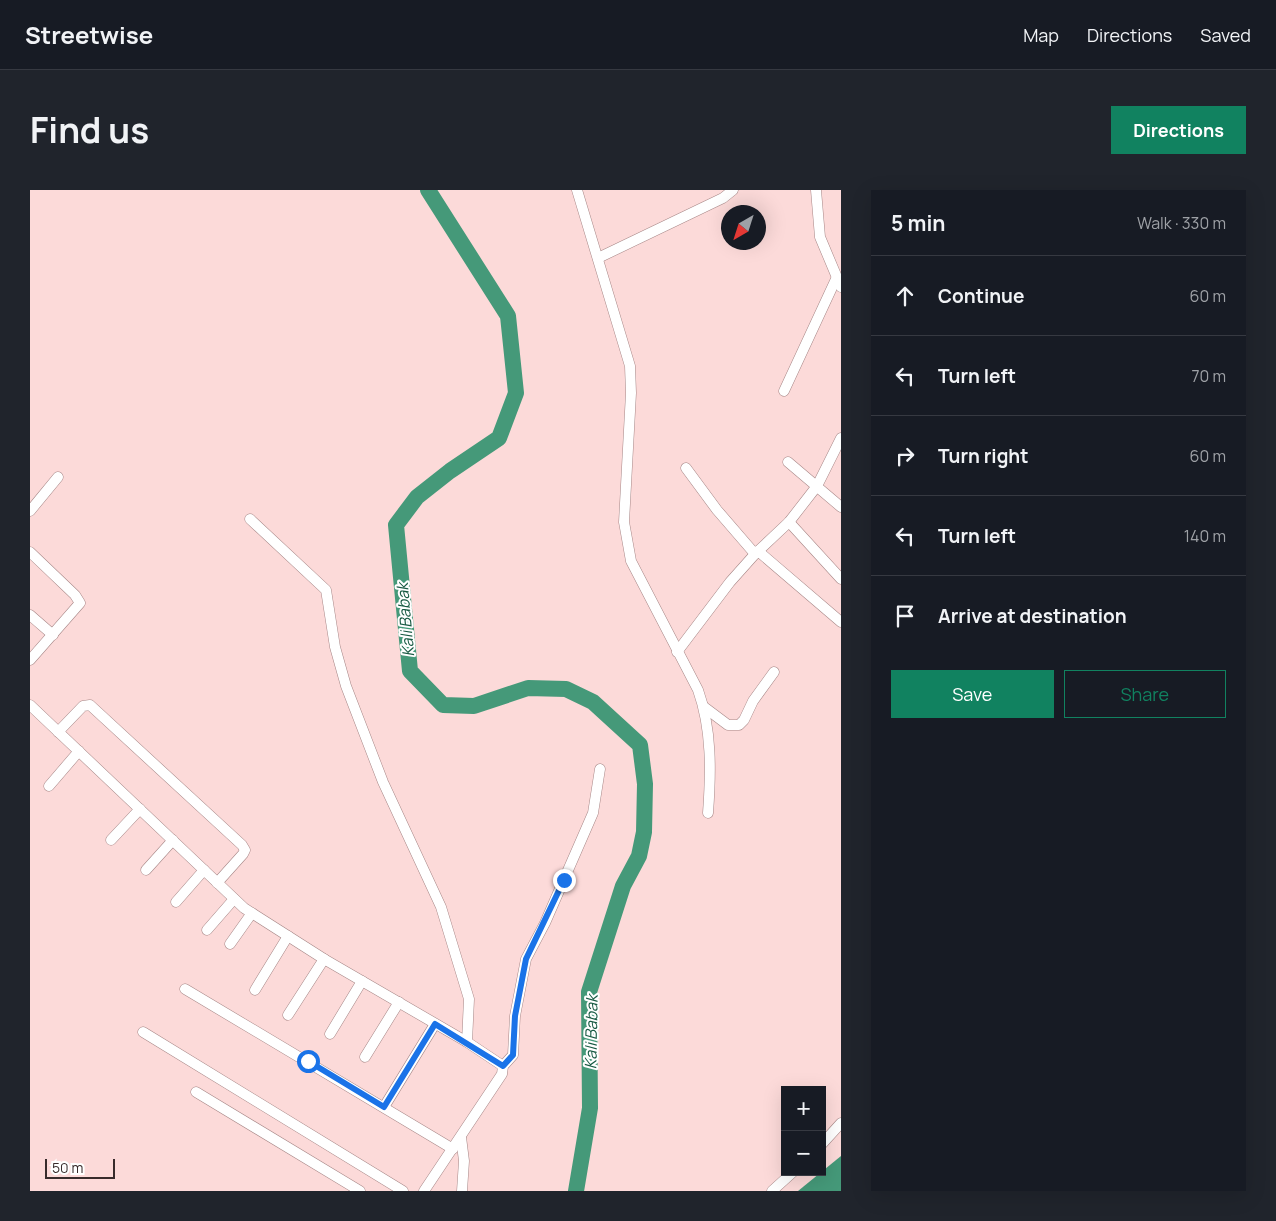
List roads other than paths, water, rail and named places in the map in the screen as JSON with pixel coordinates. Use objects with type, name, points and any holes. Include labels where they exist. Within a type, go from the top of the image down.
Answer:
[{"type":"street","points":[[576,190],[630,366],[631,393],[624,522],[627,544],[631,562],[640,582],[698,690],[704,707],[710,779],[708,813]]},
{"type":"street","points":[[598,258],[723,198],[732,190]]},
{"type":"street","points":[[784,391],[839,283],[820,238],[816,190]]},
{"type":"street","points":[[676,652],[714,602],[757,553],[789,522],[817,486],[841,438]]},
{"type":"street","points":[[788,462],[841,508]]},
{"type":"street","points":[[686,468],[717,510],[757,553],[841,622]]},
{"type":"street","points":[[30,511],[58,477]]},
{"type":"street","points":[[250,520],[326,590],[334,642],[345,683],[383,782],[439,902],[469,998],[467,1042]]},
{"type":"street","points":[[789,522],[841,578]]},
{"type":"street","points":[[30,552],[80,603],[30,660]]},
{"type":"street","points":[[30,615],[53,635]]},
{"type":"street","points":[[704,707],[728,725],[739,725],[744,720],[753,701],[774,672]]},
{"type":"street","points":[[30,705],[234,899],[252,913],[324,959],[467,1042],[503,1066]]},
{"type":"street","points":[[58,732],[83,706],[90,705],[242,845],[245,850],[243,854],[218,883]]},
{"type":"street","points":[[49,786],[79,751]]},
{"type":"street","points":[[424,1191],[502,1074],[503,1066],[513,1055],[515,1016],[526,959],[545,923],[593,813],[600,768]]},
{"type":"street","points":[[111,840],[140,809]]},
{"type":"street","points":[[146,870],[173,840]]},
{"type":"street","points":[[176,902],[204,870]]},
{"type":"street","points":[[207,930],[234,899]]},
{"type":"street","points":[[230,944],[252,913]]},
{"type":"street","points":[[255,990],[288,936]]},
{"type":"street","points":[[288,1015],[324,959]]},
{"type":"street","points":[[330,1034],[362,981]]},
{"type":"street","points":[[185,989],[453,1149]]},
{"type":"street","points":[[365,1057],[399,1002]]},
{"type":"street","points":[[384,1107],[435,1024]]},
{"type":"street","points":[[143,1032],[403,1191]]},
{"type":"street","points":[[196,1092],[360,1191]]},
{"type":"street","points":[[826,1140],[841,1123]]},
{"type":"street","points":[[461,1137],[464,1161],[462,1191]]},
{"type":"street","points":[[772,1191],[789,1176]]},
{"type":"waterway","name":"Kali Babak","points":[[428,190],[508,316],[516,393],[499,438],[450,471],[417,497],[396,525],[410,671],[443,705],[474,706],[528,688],[566,689],[593,702],[640,745],[645,784],[644,832],[639,856],[623,886],[589,992],[590,1108],[576,1191]]}]
